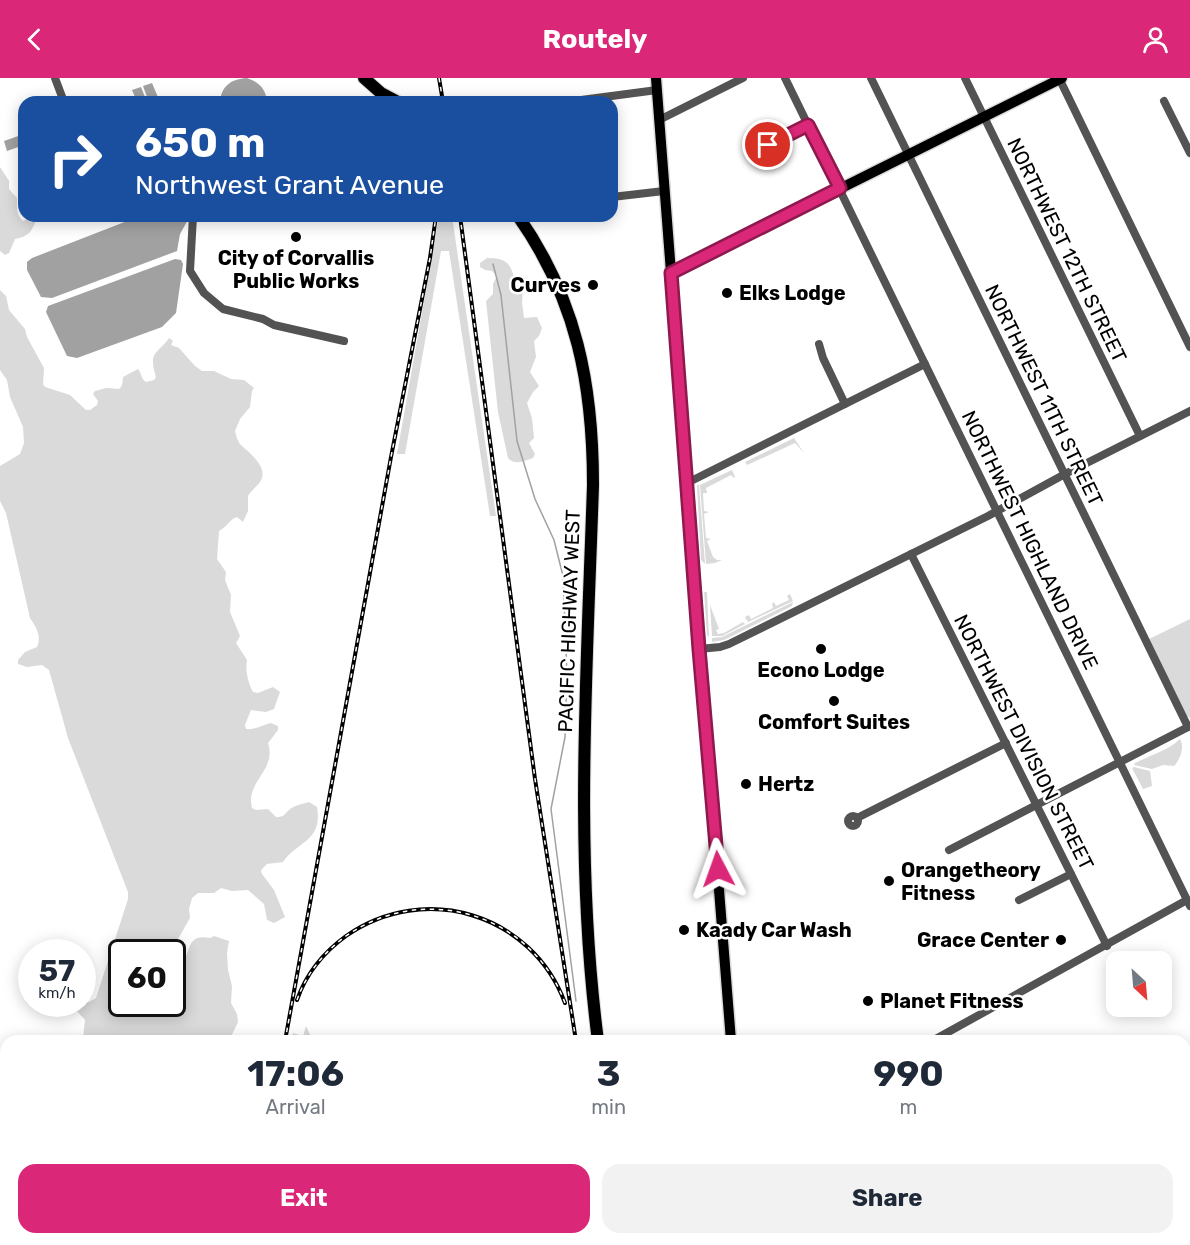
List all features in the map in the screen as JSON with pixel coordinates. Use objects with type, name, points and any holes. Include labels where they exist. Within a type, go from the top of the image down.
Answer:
[{"type":"highway","points":[[364,78],[387,96]]},
{"type":"highway","points":[[376,78],[394,96]]},
{"type":"highway","name":"PACIFIC HIGHWAY WEST","points":[[522,222],[547,263],[566,309],[581,356],[590,406],[593,485],[583,838],[587,926],[597,1035]]},
{"type":"main road","points":[[656,78],[731,1035]]},
{"type":"main road","points":[[671,273],[1060,78]]},
{"type":"street","points":[[55,78],[62,96]]},
{"type":"street","points":[[659,120],[743,78]]},
{"type":"street","name":"NORTHWEST HIGHLAND DRIVE","points":[[785,78],[1189,903]]},
{"type":"street","name":"NORTHWEST 11TH STREET","points":[[871,78],[1189,727]]},
{"type":"street","name":"NORTHWEST 12TH STREET","points":[[965,78],[1140,436]]},
{"type":"street","points":[[1060,78],[1190,347]]},
{"type":"street","points":[[612,96],[657,90]]},
{"type":"street","points":[[1164,101],[1189,146]]},
{"type":"street","points":[[768,145],[808,125]]},
{"type":"street","points":[[618,196],[664,191]]},
{"type":"street","points":[[193,222],[190,271],[204,293],[223,309],[263,319],[274,325],[344,341]]},
{"type":"street","points":[[819,344],[823,358],[845,404]]},
{"type":"street","points":[[687,483],[925,364]]},
{"type":"street","points":[[699,649],[729,644],[988,516],[1190,411]]},
{"type":"street","name":"NORTHWEST DIVISION STREET","points":[[912,554],[1107,946]]},
{"type":"street","points":[[950,850],[1189,727]]},
{"type":"street","points":[[856,818],[1006,743]]},
{"type":"street","points":[[1019,900],[1071,874]]},
{"type":"street","points":[[943,1035],[1189,903]]},
{"type":"shaded area","points":[[247,78],[255,82],[266,96],[221,96],[228,84]]},
{"type":"shaded area","points":[[152,83],[157,96],[147,96],[143,86]]},
{"type":"shaded area","points":[[141,87],[145,96],[134,96],[132,90]]},
{"type":"shaded area","points":[[18,136],[18,147],[7,151],[4,141]]},
{"type":"shaded area","points":[[0,167],[9,181],[9,189],[17,198],[18,222],[35,222],[29,233],[15,239],[9,253],[5,255],[0,251]]},
{"type":"shaded area","points":[[125,222],[187,222],[180,234],[177,251],[52,298],[41,297],[27,270],[27,262],[32,258]]},
{"type":"shaded area","points":[[438,222],[453,222],[496,516],[490,516],[449,251],[441,251],[405,454],[397,454]]},
{"type":"shaded area","points":[[487,258],[497,258],[508,264],[523,290],[524,318],[537,317],[542,328],[534,341],[536,357],[530,372],[539,386],[527,403],[532,418],[534,438],[529,443],[535,454],[533,458],[520,462],[514,462],[508,458],[498,412],[486,301],[493,294],[493,284],[497,276],[492,271],[480,267],[480,263]]},
{"type":"shaded area","points":[[175,259],[181,260],[183,264],[176,313],[162,327],[77,358],[67,356],[46,312],[48,306]]},
{"type":"shaded area","points":[[0,290],[6,296],[9,310],[25,329],[44,368],[43,384],[45,387],[70,395],[86,410],[97,405],[98,401],[93,394],[95,391],[120,388],[123,377],[138,369],[146,382],[154,380],[156,377],[153,358],[169,338],[173,341],[171,345],[179,348],[202,371],[214,371],[231,379],[244,380],[254,388],[250,407],[240,419],[235,431],[240,444],[260,465],[262,476],[260,482],[248,496],[248,511],[243,522],[237,517],[219,531],[217,559],[226,572],[225,580],[231,595],[230,612],[240,636],[236,643],[247,660],[248,681],[251,688],[253,692],[258,693],[273,687],[280,692],[274,709],[266,712],[251,710],[245,725],[246,729],[271,723],[278,726],[278,730],[268,743],[270,753],[265,769],[253,790],[252,808],[268,809],[279,817],[293,807],[309,802],[317,807],[318,818],[313,834],[283,862],[267,864],[261,870],[274,890],[285,917],[274,923],[267,920],[264,904],[248,890],[232,891],[221,888],[214,893],[198,893],[192,898],[189,909],[190,918],[178,939],[115,939],[128,899],[128,892],[68,738],[49,670],[42,665],[27,667],[18,664],[18,660],[25,652],[37,647],[39,635],[30,618],[6,513],[0,501],[0,466],[20,454],[24,443],[23,427],[10,397],[7,380],[0,370]]},
{"type":"shaded area","points":[[794,438],[804,453],[795,443],[747,465],[745,462]]},
{"type":"shaded area","points":[[732,470],[734,478],[731,475],[706,488],[707,493],[703,493],[704,511],[709,512],[704,514],[706,538],[711,539],[707,541],[713,557],[722,560],[706,564],[700,485]]},
{"type":"shaded area","points":[[697,485],[699,485],[705,564],[701,560]]},
{"type":"shaded area","points":[[704,592],[707,592],[709,637],[707,635]]},
{"type":"shaded area","points":[[790,594],[793,601],[748,622],[745,617],[749,615],[751,619],[773,608],[774,602],[776,606],[789,600],[787,596]]},
{"type":"shaded area","points":[[793,602],[792,606],[724,640],[712,642],[712,638],[722,637]]},
{"type":"shaded area","points":[[710,605],[719,629],[716,630],[718,634],[743,622],[745,624],[722,636],[712,636]]},
{"type":"shaded area","points":[[1190,619],[1190,718],[1186,715],[1149,639]]},
{"type":"shaded area","points":[[1180,739],[1181,753],[1174,766],[1163,765],[1152,769],[1134,765],[1170,747]]},
{"type":"shaded area","points":[[1132,768],[1150,771],[1152,786],[1143,789]]},
{"type":"shaded area","points":[[214,936],[229,941],[227,953],[232,986],[231,1003],[237,1014],[238,1022],[232,1035],[83,1035],[85,1020],[82,1017],[96,1017],[96,998],[108,961],[108,1017],[186,1017],[186,957],[192,942],[198,938]]},
{"type":"shaded area","points":[[306,1026],[310,1035],[303,1035]]},
{"type":"waterway","points":[[493,264],[501,295],[517,441],[535,499],[554,540],[563,576],[567,676],[565,737],[551,809],[576,1001]]},
{"type":"railway","points":[[439,78],[442,96]]},
{"type":"railway","points":[[286,1035],[435,222]]},
{"type":"railway","points":[[461,222],[535,779],[575,1035]]},
{"type":"railway","points":[[297,1000],[305,981],[317,964],[346,936],[377,919],[409,911],[441,910],[473,916],[502,928],[528,947],[549,972],[565,1003]]},
{"type":"place","name":"City of Corvallis Public Works","points":[[296,237]]},
{"type":"place","name":"Curves","points":[[593,285]]},
{"type":"place","name":"Elks Lodge","points":[[727,293]]},
{"type":"place","name":"Econo Lodge","points":[[821,649]]},
{"type":"place","name":"Comfort Suites","points":[[834,701]]},
{"type":"place","name":"Hertz","points":[[746,784]]},
{"type":"place","name":"Orangetheory Fitness","points":[[889,881]]},
{"type":"place","name":"Kaady Car Wash","points":[[684,930]]},
{"type":"place","name":"Grace Center","points":[[1061,940]]},
{"type":"place","name":"Planet Fitness","points":[[868,1001]]},
{"type":"route","points":[[718,869],[671,273],[840,188],[808,125],[768,145]]}]
